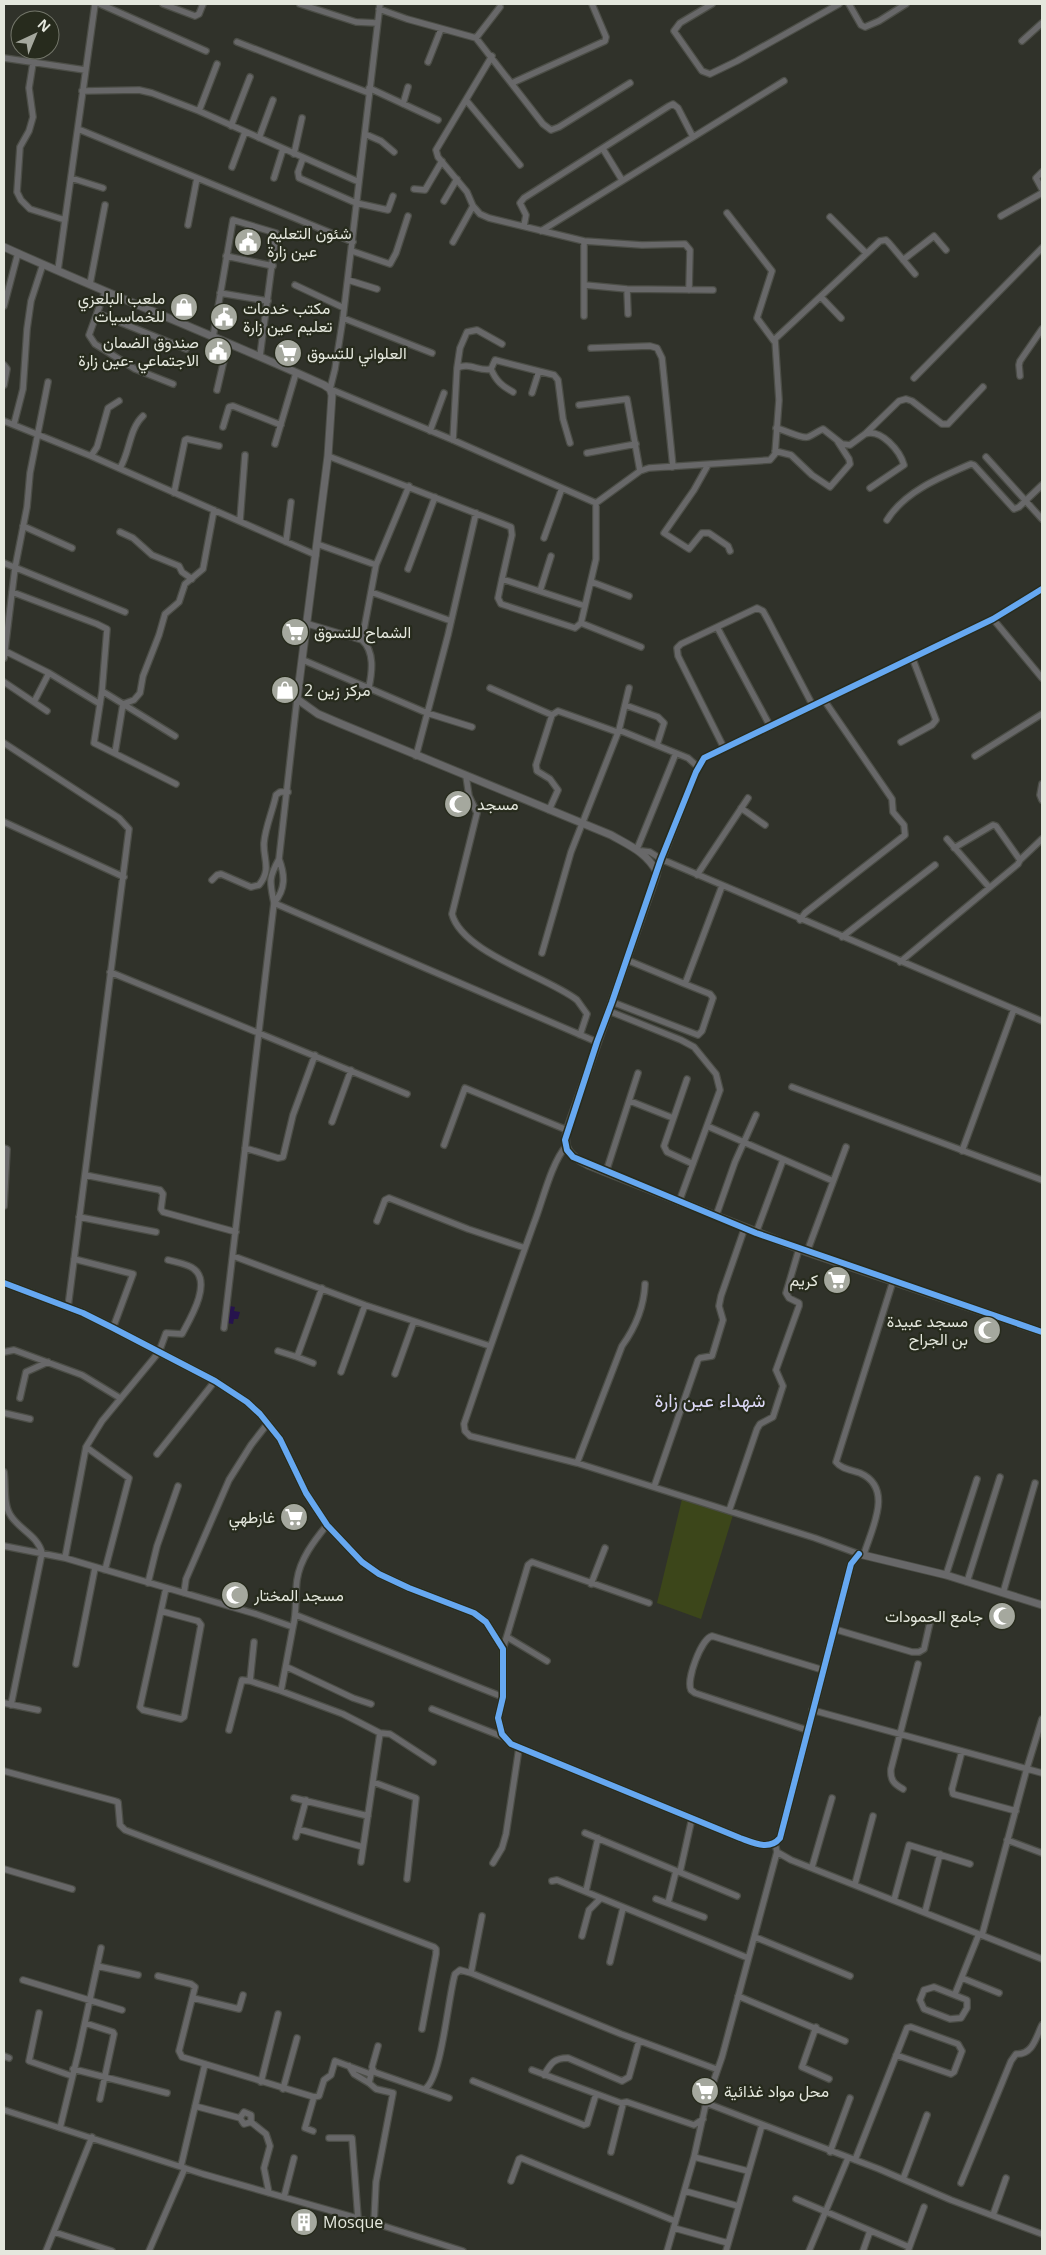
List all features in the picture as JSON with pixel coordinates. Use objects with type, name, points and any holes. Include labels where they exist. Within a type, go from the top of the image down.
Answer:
[{"type":"street","points":[[58,270],[95,4]]},
{"type":"street","points":[[100,4],[206,52]]},
{"type":"street","points":[[163,4],[195,16],[199,14],[203,4]]},
{"type":"street","points":[[300,4],[356,22],[377,23]]},
{"type":"street","points":[[512,83],[605,41],[606,37],[592,4]]},
{"type":"street","points":[[712,4],[680,23],[674,31],[702,71],[710,74],[737,62],[838,4]]},
{"type":"street","points":[[849,4],[861,25],[865,27],[879,21],[906,4]]},
{"type":"street","points":[[274,903],[279,896],[284,878],[279,859],[328,456],[332,395],[330,389],[336,363],[352,251],[379,6],[441,29],[476,38],[492,56],[543,124],[551,130],[559,127],[630,83]]},
{"type":"street","points":[[476,38],[500,7]]},
{"type":"street","points":[[1022,41],[1042,23]]},
{"type":"street","points":[[428,62],[441,29]]},
{"type":"street","points":[[237,42],[369,90],[438,120]]},
{"type":"street","points":[[492,56],[437,147],[437,154],[467,192],[473,206],[483,216],[584,241],[642,245],[685,244],[690,250],[689,290]]},
{"type":"street","points":[[4,58],[85,70]]},
{"type":"street","points":[[33,63],[29,88],[33,118],[20,147],[17,192],[21,200],[30,208],[65,220]]},
{"type":"street","points":[[199,111],[217,64]]},
{"type":"street","points":[[231,126],[250,77]]},
{"type":"street","points":[[541,231],[784,81]]},
{"type":"street","points":[[403,104],[408,87]]},
{"type":"street","points":[[82,91],[146,91],[199,111],[359,182]]},
{"type":"street","points":[[259,138],[274,100]]},
{"type":"street","points":[[466,100],[520,166]]},
{"type":"street","points":[[524,226],[526,215],[521,205],[521,200],[673,104],[678,108],[692,137]]},
{"type":"street","points":[[294,154],[302,118]]},
{"type":"street","points":[[78,128],[353,242]]},
{"type":"street","points":[[232,166],[246,132]]},
{"type":"street","points":[[365,134],[382,141],[394,152]]},
{"type":"street","points":[[274,178],[283,149]]},
{"type":"street","points":[[603,149],[622,180]]},
{"type":"street","points":[[302,158],[298,172],[299,178],[356,203],[388,210],[393,196]]},
{"type":"street","points":[[414,189],[425,190],[442,162]]},
{"type":"street","points":[[1042,172],[1036,178],[1042,189]]},
{"type":"street","points":[[71,178],[103,188]]},
{"type":"street","points":[[188,225],[197,178]]},
{"type":"street","points":[[444,201],[457,179]]},
{"type":"street","points":[[1001,216],[1042,193]]},
{"type":"street","points":[[90,284],[105,205]]},
{"type":"street","points":[[453,242],[473,206]]},
{"type":"street","points":[[596,503],[640,471],[649,468],[766,461],[773,456],[775,451],[778,400],[774,341],[757,318],[772,271],[727,213]]},
{"type":"street","points":[[352,251],[390,264],[396,253],[408,216]]},
{"type":"street","points":[[830,216],[866,253]]},
{"type":"street","points":[[212,337],[233,220],[276,233],[260,356]]},
{"type":"street","points":[[903,260],[931,237],[936,238],[946,250]]},
{"type":"street","points":[[774,341],[866,253],[883,240],[889,243],[915,274]]},
{"type":"street","points":[[584,241],[584,316]]},
{"type":"street","points":[[4,247],[105,292],[260,356],[330,389],[453,440],[596,503]]},
{"type":"street","points":[[914,378],[1042,248]]},
{"type":"street","points":[[4,306],[18,254]]},
{"type":"street","points":[[226,256],[273,266]]},
{"type":"street","points":[[14,424],[23,389],[31,301],[43,264]]},
{"type":"street","points":[[348,280],[377,289]]},
{"type":"street","points":[[295,285],[344,308]]},
{"type":"street","points":[[584,285],[627,289],[713,290]]},
{"type":"street","points":[[627,289],[628,314]]},
{"type":"street","points":[[105,292],[90,335],[95,344],[141,372],[174,384]]},
{"type":"street","points":[[220,292],[268,301]]},
{"type":"street","points":[[821,297],[841,318]]},
{"type":"street","points":[[97,314],[186,350]]},
{"type":"street","points":[[343,318],[432,353]]},
{"type":"street","points":[[453,440],[460,348],[467,332],[477,330],[502,344]]},
{"type":"street","points":[[1020,376],[1020,361],[1041,333]]},
{"type":"street","points":[[217,390],[228,343]]},
{"type":"street","points":[[591,348],[650,346],[660,351],[664,371],[673,467]]},
{"type":"street","points":[[513,392],[502,386],[491,369],[493,361],[496,359],[554,376],[558,380],[563,420],[570,443]]},
{"type":"street","points":[[458,368],[464,365],[486,370],[491,369]]},
{"type":"street","points":[[4,366],[7,369],[4,385]]},
{"type":"street","points":[[532,393],[539,371]]},
{"type":"street","points":[[275,444],[296,373]]},
{"type":"street","points":[[4,658],[6,620],[23,526],[30,473],[48,382]]},
{"type":"street","points":[[776,428],[791,431],[802,438],[809,437],[823,429],[836,440],[850,445],[865,434],[899,401],[906,399],[921,406],[942,424],[948,424],[983,387]]},
{"type":"street","points":[[430,431],[444,393]]},
{"type":"street","points":[[579,405],[627,399],[640,471]]},
{"type":"street","points":[[91,456],[97,446],[108,408],[118,401]]},
{"type":"street","points":[[223,427],[229,407],[233,406],[281,425]]},
{"type":"street","points":[[120,468],[126,457],[133,430],[143,416]]},
{"type":"street","points":[[4,421],[120,468],[316,555]]},
{"type":"street","points":[[865,434],[876,432],[886,439],[904,465],[870,488]]},
{"type":"street","points":[[174,492],[185,440],[187,438],[219,446]]},
{"type":"street","points":[[775,451],[791,455],[812,475],[830,487],[850,464],[836,440]]},
{"type":"street","points":[[587,453],[636,444]]},
{"type":"street","points":[[240,521],[245,455]]},
{"type":"street","points":[[328,456],[511,527],[498,598],[500,604],[576,628],[581,623],[596,559],[596,503]]},
{"type":"street","points":[[986,457],[1042,519]]},
{"type":"street","points":[[887,520],[900,503],[913,493],[971,464],[1015,509],[1042,485]]},
{"type":"street","points":[[708,465],[664,533],[689,549],[700,535],[705,532],[724,542],[730,551]]},
{"type":"street","points":[[362,640],[376,565],[409,486]]},
{"type":"street","points":[[544,538],[562,488]]},
{"type":"street","points":[[408,569],[435,497]]},
{"type":"street","points":[[286,542],[291,502]]},
{"type":"street","points":[[123,704],[131,702],[138,696],[143,676],[160,634],[165,614],[178,604],[185,584],[203,569],[214,510]]},
{"type":"street","points":[[416,756],[451,621],[476,513]]},
{"type":"street","points":[[23,526],[72,548]]},
{"type":"street","points":[[120,532],[133,538],[152,556],[179,566],[182,572],[192,579]]},
{"type":"street","points":[[318,544],[376,565]]},
{"type":"street","points":[[540,591],[551,556]]},
{"type":"street","points":[[4,563],[125,612]]},
{"type":"street","points":[[502,579],[584,606]]},
{"type":"street","points":[[592,582],[629,596]]},
{"type":"street","points":[[1042,589],[993,619],[704,758],[698,767],[661,859],[609,1011],[596,1042],[567,1130],[566,1146],[573,1157],[756,1233],[1042,1332]]},
{"type":"street","points":[[12,592],[94,622],[107,629],[102,691],[94,743],[176,784]]},
{"type":"street","points":[[371,592],[451,621]]},
{"type":"street","points":[[724,748],[678,656],[677,648],[681,644],[757,608],[763,611],[813,706]]},
{"type":"street","points":[[993,619],[1042,678]]},
{"type":"street","points":[[581,623],[641,647]]},
{"type":"street","points":[[308,624],[362,640],[369,650],[371,667],[369,688]]},
{"type":"street","points":[[717,627],[770,726]]},
{"type":"street","points":[[5,651],[49,673],[100,704]]},
{"type":"street","points":[[901,742],[932,725],[936,720],[912,657]]},
{"type":"street","points":[[303,660],[427,713],[472,727]]},
{"type":"street","points":[[34,702],[49,673]]},
{"type":"street","points":[[4,682],[47,711]]},
{"type":"street","points":[[490,688],[552,715]]},
{"type":"street","points":[[542,952],[563,879],[582,823],[618,731],[629,688]]},
{"type":"street","points":[[102,691],[175,736]]},
{"type":"street","points":[[297,700],[318,714],[582,823],[800,920],[1042,1021]]},
{"type":"street","points":[[800,920],[805,914],[905,835],[904,825],[893,812],[892,799],[824,700]]},
{"type":"street","points":[[115,753],[123,704]]},
{"type":"street","points":[[625,705],[658,717],[664,723],[656,745]]},
{"type":"street","points":[[549,810],[558,790],[556,785],[537,771],[536,765],[552,715],[558,711],[676,753],[688,758],[698,767]]},
{"type":"street","points":[[976,756],[1042,714]]},
{"type":"street","points":[[4,743],[128,826],[130,836],[110,972],[68,1307]]},
{"type":"street","points":[[639,850],[676,753]]},
{"type":"street","points":[[466,776],[469,796],[477,813],[459,882],[452,914],[453,918],[468,936],[486,950],[577,1000],[587,1014],[580,1035]]},
{"type":"street","points":[[1042,784],[1040,795],[1042,800]]},
{"type":"street","points":[[212,880],[221,874],[251,887],[259,885],[266,870],[267,856],[264,844],[276,795],[280,792],[288,792]]},
{"type":"street","points":[[697,875],[748,798]]},
{"type":"street","points":[[741,808],[766,825]]},
{"type":"street","points":[[4,822],[124,877]]},
{"type":"street","points":[[954,848],[993,825],[996,826],[1020,860]]},
{"type":"street","points":[[947,839],[989,887]]},
{"type":"street","points":[[900,962],[1018,864],[1042,839]]},
{"type":"street","points":[[639,850],[652,862],[657,872]]},
{"type":"street","points":[[224,1328],[274,903],[269,883],[272,871],[279,859]]},
{"type":"street","points":[[842,937],[935,865]]},
{"type":"street","points":[[685,984],[722,886]]},
{"type":"street","points":[[274,903],[596,1042]]},
{"type":"street","points":[[612,1002],[698,1035],[702,1031],[713,998],[710,994],[627,960]]},
{"type":"street","points":[[110,972],[407,1094]]},
{"type":"street","points":[[962,1151],[1014,1009]]},
{"type":"street","points":[[609,1011],[682,1040],[694,1047],[716,1074],[720,1084],[720,1090],[679,1202]]},
{"type":"street","points":[[245,1148],[278,1158],[283,1157],[293,1115],[315,1055]]},
{"type":"street","points":[[332,1122],[351,1070]]},
{"type":"street","points":[[606,1172],[638,1073]]},
{"type":"street","points":[[687,1079],[664,1146],[665,1150],[693,1164]]},
{"type":"street","points":[[792,1087],[1042,1180]]},
{"type":"street","points":[[444,1145],[465,1088],[567,1130]]},
{"type":"street","points":[[630,1101],[673,1118]]},
{"type":"street","points":[[716,1216],[756,1115]]},
{"type":"street","points":[[707,1126],[834,1181]]},
{"type":"street","points":[[566,1146],[560,1153],[525,1248],[464,1424],[465,1431],[470,1436],[577,1463],[862,1554],[946,1575],[1042,1605]]},
{"type":"street","points":[[4,1148],[7,1149],[4,1206]]},
{"type":"street","points":[[807,1252],[846,1148]]},
{"type":"street","points":[[756,1233],[783,1160]]},
{"type":"street","points":[[85,1175],[160,1190],[163,1194],[161,1209],[163,1212],[236,1232]]},
{"type":"street","points":[[377,1221],[385,1200],[389,1198],[476,1232],[525,1248]]},
{"type":"street","points":[[79,1217],[156,1232]]},
{"type":"street","points":[[654,1487],[698,1360],[712,1356],[723,1320],[719,1306],[721,1296],[745,1227]]},
{"type":"street","points":[[729,1511],[757,1429],[760,1424],[774,1417],[783,1386],[776,1370],[800,1303],[789,1298],[786,1293],[799,1249]]},
{"type":"street","points":[[233,1256],[365,1305],[490,1346]]},
{"type":"street","points":[[74,1259],[133,1274],[114,1328]]},
{"type":"street","points":[[65,1558],[86,1447],[102,1421],[158,1352],[166,1333],[182,1334],[198,1303],[201,1279],[193,1268],[168,1260]]},
{"type":"street","points":[[667,2251],[694,2157],[704,2119],[706,2103],[716,2069],[722,2057],[755,1937],[777,1852],[775,1843],[782,1830],[851,1564],[862,1554],[878,1509],[880,1496],[870,1480],[836,1462],[893,1280]]},
{"type":"street","points":[[4,1283],[68,1307],[114,1328],[215,1382],[247,1402],[268,1423],[280,1439],[306,1493],[327,1525],[362,1562],[379,1574],[409,1588],[474,1613],[486,1622],[503,1649]]},
{"type":"street","points":[[577,1463],[622,1346],[631,1333],[644,1301],[645,1284]]},
{"type":"street","points":[[297,1357],[322,1288]]},
{"type":"street","points":[[341,1372],[365,1305]]},
{"type":"street","points":[[395,1374],[414,1321]]},
{"type":"street","points":[[4,1352],[14,1350],[82,1375],[120,1398]]},
{"type":"street","points":[[278,1351],[313,1363]]},
{"type":"street","points":[[20,1398],[26,1372],[48,1362]]},
{"type":"street","points":[[157,1454],[215,1382]]},
{"type":"street","points":[[4,1413],[30,1419]]},
{"type":"street","points":[[184,1593],[186,1579],[229,1480],[251,1445],[268,1423]]},
{"type":"street","points":[[86,1447],[129,1478],[105,1570]]},
{"type":"street","points":[[4,1472],[10,1516],[36,1540],[42,1553],[11,1705]]},
{"type":"street","points":[[966,1582],[1000,1477]]},
{"type":"street","points":[[946,1575],[977,1479]]},
{"type":"street","points":[[1003,1593],[1035,1483]]},
{"type":"street","points":[[148,1583],[157,1546],[178,1486]]},
{"type":"street","points":[[281,1691],[296,1615],[296,1595],[300,1568],[304,1557],[327,1525]]},
{"type":"street","points":[[4,1546],[65,1558],[256,1614],[293,1627]]},
{"type":"street","points":[[591,1584],[605,1548]]},
{"type":"street","points":[[649,1603],[591,1584],[534,1562],[530,1563],[503,1649],[503,1697],[498,1718],[502,1734],[519,1748],[740,1838],[764,1846],[775,1843]]},
{"type":"street","points":[[76,1664],[95,1568]]},
{"type":"street","points":[[161,1611],[198,1621],[201,1624],[184,1717],[181,1719],[143,1710],[140,1706],[166,1588]]},
{"type":"street","points":[[296,1615],[503,1697]]},
{"type":"street","points":[[834,1629],[912,1652],[920,1652],[924,1650],[932,1618]]},
{"type":"street","points":[[807,1730],[695,1693],[690,1690],[689,1682],[701,1645],[707,1637],[712,1636],[823,1670]]},
{"type":"street","points":[[507,1637],[547,1660]]},
{"type":"street","points":[[250,1680],[254,1642]]},
{"type":"street","points":[[903,1789],[894,1784],[890,1775],[918,1664]]},
{"type":"street","points":[[287,1667],[353,1698],[371,1704]]},
{"type":"street","points":[[229,1730],[239,1684],[242,1680],[250,1680],[343,1714],[380,1733],[390,1734],[433,1762]]},
{"type":"street","points":[[4,1703],[38,1710]]},
{"type":"street","points":[[432,1709],[508,1739]]},
{"type":"street","points":[[812,1710],[1042,1773]]},
{"type":"street","points":[[955,1994],[981,1935],[1042,1718]]},
{"type":"street","points":[[361,1862],[380,1733]]},
{"type":"street","points":[[493,1863],[502,1848],[506,1834],[519,1748]]},
{"type":"street","points":[[962,1751],[952,1789],[953,1794],[1016,1811]]},
{"type":"street","points":[[4,1771],[118,1802],[120,1825],[125,1830],[434,1947],[436,1954],[422,2029]]},
{"type":"street","points":[[373,1782],[416,1798],[407,1879]]},
{"type":"street","points":[[294,1798],[368,1816]]},
{"type":"street","points":[[812,1867],[832,1798]]},
{"type":"street","points":[[296,1837],[306,1800]]},
{"type":"street","points":[[855,1884],[873,1816]]},
{"type":"street","points":[[668,1903],[692,1818]]},
{"type":"street","points":[[298,1828],[363,1846]]},
{"type":"street","points":[[585,1833],[737,1896]]},
{"type":"street","points":[[586,1890],[598,1838]]},
{"type":"street","points":[[1007,1840],[1042,1854]]},
{"type":"street","points":[[894,1900],[907,1846],[910,1844],[970,1864]]},
{"type":"street","points":[[777,1852],[1042,1959]]},
{"type":"street","points":[[925,1912],[940,1854]]},
{"type":"street","points":[[4,1869],[72,1889]]},
{"type":"street","points":[[552,1881],[557,1880],[586,1890],[623,1908],[748,1958]]},
{"type":"street","points":[[582,1936],[589,1910],[601,1898]]},
{"type":"street","points":[[656,1899],[704,1917]]},
{"type":"street","points":[[610,1962],[623,1908]]},
{"type":"street","points":[[471,1973],[482,1916]]},
{"type":"street","points":[[755,1937],[850,1976]]},
{"type":"street","points":[[60,2128],[101,1948]]},
{"type":"street","points":[[97,1966],[138,1975]]},
{"type":"street","points":[[425,2089],[430,2083],[442,2045],[455,1974],[460,1970],[639,2041],[716,2069]]},
{"type":"street","points":[[158,1976],[191,1984],[195,1987],[178,2053],[182,2057],[314,2098],[319,2096],[324,2080],[331,2074],[335,2061],[449,2098]]},
{"type":"street","points":[[962,1978],[999,1993]]},
{"type":"street","points":[[24,1980],[89,2002],[122,2010]]},
{"type":"street","points":[[934,1987],[955,1994],[967,2000],[968,2003],[961,2018],[957,2020],[924,2009],[920,2000],[924,1990],[928,1988],[934,1987]]},
{"type":"street","points":[[193,1998],[239,2009],[243,1995]]},
{"type":"street","points":[[738,1996],[816,2027],[845,2041]]},
{"type":"street","points":[[39,2013],[29,2061],[73,2073],[106,2078],[167,2093]]},
{"type":"street","points":[[261,2082],[278,2014]]},
{"type":"street","points":[[85,2023],[114,2033],[106,2078],[100,2099]]},
{"type":"street","points":[[961,2183],[1011,2061],[1016,2054],[1025,2054],[1030,2050],[1042,2025]]},
{"type":"street","points":[[855,2160],[896,2055],[906,2030],[911,2026],[958,2044],[962,2050],[954,2072],[951,2074],[896,2055]]},
{"type":"street","points":[[816,2027],[802,2068],[829,2079]]},
{"type":"street","points":[[283,2088],[297,2038]]},
{"type":"street","points":[[544,2075],[552,2061],[558,2058],[568,2058],[622,2081],[629,2078],[639,2041]]},
{"type":"street","points":[[369,2083],[378,2046]]},
{"type":"street","points":[[149,2251],[183,2167],[205,2064]]},
{"type":"street","points":[[349,2066],[354,2074],[376,2089],[393,2093],[376,2182],[374,2223]]},
{"type":"street","points":[[532,2070],[623,2104],[627,2102],[694,2125],[704,2119]]},
{"type":"street","points":[[473,2081],[584,2125],[587,2124],[596,2094]]},
{"type":"street","points":[[313,2131],[305,2128],[314,2098]]},
{"type":"street","points":[[830,2152],[850,2098]]},
{"type":"street","points":[[706,2103],[1042,2234]]},
{"type":"street","points":[[611,2152],[623,2104]]},
{"type":"street","points":[[196,2106],[240,2118],[244,2112],[251,2115],[251,2122],[266,2134],[270,2146],[264,2168],[269,2193]]},
{"type":"street","points":[[4,2110],[183,2167],[463,2251]]},
{"type":"street","points":[[903,2179],[927,2115]]},
{"type":"street","points":[[726,2251],[762,2125]]},
{"type":"street","points":[[46,2251],[92,2137]]},
{"type":"street","points":[[329,2138],[352,2138],[358,2218]]},
{"type":"street","points":[[694,2157],[748,2171]]},
{"type":"street","points":[[284,2197],[294,2158]]},
{"type":"street","points":[[511,2181],[521,2158],[674,2225],[728,2242]]},
{"type":"street","points":[[809,2251],[848,2158]]},
{"type":"street","points":[[993,2215],[1006,2178]]},
{"type":"street","points":[[685,2191],[738,2206]]},
{"type":"street","points":[[796,2199],[908,2249],[924,2207]]},
{"type":"street","points":[[863,2251],[870,2231]]},
{"type":"street","points":[[54,2232],[112,2251]]},
{"type":"green space","points":[[682,1499],[733,1515],[701,1619],[657,1603]]},
{"type":"shaded area","points":[[230,1306],[235,1307],[234,1311],[240,1312],[238,1319],[234,1319],[233,1324],[227,1323]]},
{"type":"cycle path","points":[[1042,589],[993,619],[704,758],[696,772],[661,859],[565,1140],[567,1150],[573,1157],[756,1233],[1042,1332]]},
{"type":"cycle path","points":[[4,1283],[83,1313],[215,1381],[247,1402],[260,1414],[280,1439],[306,1493],[327,1525],[362,1562],[379,1574],[409,1588],[474,1613],[486,1622],[503,1649],[503,1697],[498,1718],[502,1734],[511,1744],[756,1844],[771,1844],[780,1838],[851,1564],[859,1554]]},
{"type":"place","name":"شئون التعليم عين زارة","points":[[248,242]]},
{"type":"place","name":"ملعب البلعزي للخماسيات","points":[[184,307]]},
{"type":"place","name":"مكتب خدمات تعليم عين زارة","points":[[224,317]]},
{"type":"place","name":"صندوق الضمان الاجتماعي -عين زارة","points":[[218,351]]},
{"type":"place","name":"العلواني للتسوق","points":[[288,353]]},
{"type":"place","name":"الشماح للتسوق","points":[[295,632]]},
{"type":"place","name":"مركز زين 2","points":[[285,690]]},
{"type":"place","name":"مسجد","points":[[458,804]]},
{"type":"place","name":"كريم","points":[[837,1280]]},
{"type":"place","name":"مسجد عبيدة بن الجراح","points":[[987,1330]]},
{"type":"place","name":"غازطهي","points":[[294,1517]]},
{"type":"place","name":"مسجد المختار","points":[[235,1595]]},
{"type":"place","name":"جامع الحمودات","points":[[1002,1616]]},
{"type":"place","name":"محل مواد غذائية","points":[[705,2091]]},
{"type":"place","name":"Mosque","points":[[304,2222]]},
{"type":"district","name":"شهداء عين زارة","points":[[710,1400]]}]
